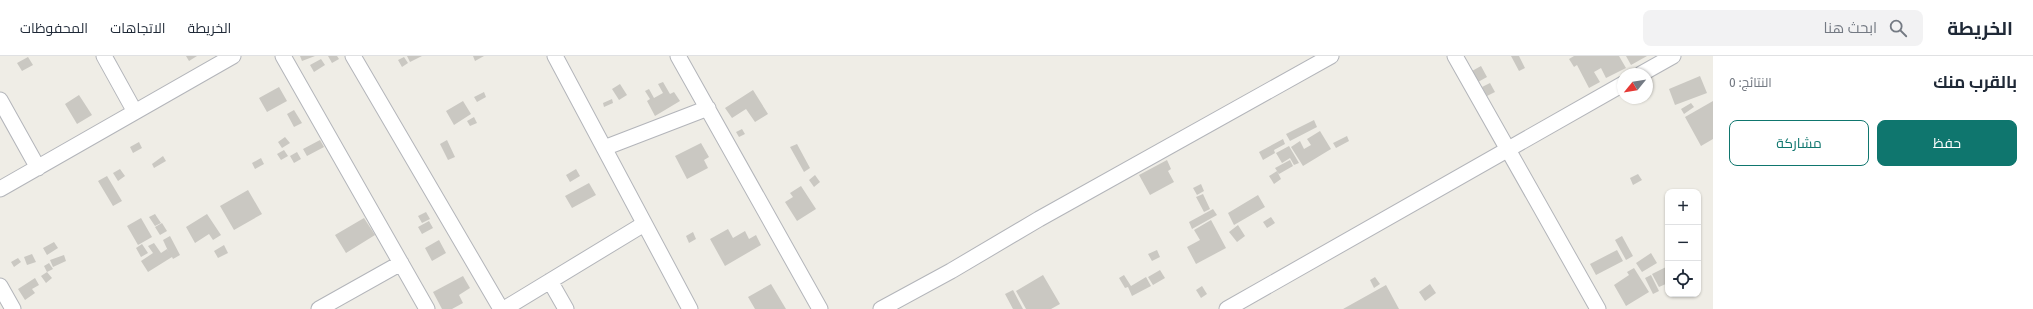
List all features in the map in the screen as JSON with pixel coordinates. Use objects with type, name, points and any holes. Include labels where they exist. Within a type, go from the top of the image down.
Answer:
[{"type":"street","points":[[104,56],[135,112]]},
{"type":"street","points":[[0,189],[234,56]]},
{"type":"street","points":[[283,56],[427,309]]},
{"type":"street","points":[[354,56],[501,309]]},
{"type":"street","points":[[555,56],[690,309]]},
{"type":"street","points":[[678,56],[820,309]]},
{"type":"street","points":[[881,309],[1331,56]]},
{"type":"street","points":[[1455,56],[1598,309]]},
{"type":"street","points":[[1652,68],[1673,56]]},
{"type":"street","points":[[1227,309],[1617,87]]},
{"type":"street","points":[[0,100],[38,168]]},
{"type":"street","points":[[604,148],[708,108]]},
{"type":"street","points":[[504,309],[644,224]]},
{"type":"street","points":[[319,309],[401,263]]},
{"type":"street","points":[[550,281],[566,309]]},
{"type":"street","points":[[0,286],[13,309]]},
{"type":"building","points":[[186,56],[197,56],[189,61]]},
{"type":"building","points":[[300,56],[315,56],[302,61]]},
{"type":"building","points":[[328,56],[337,56],[339,59],[332,63]]},
{"type":"building","points":[[407,56],[422,56],[410,62]]},
{"type":"building","points":[[473,56],[484,56],[475,61]]},
{"type":"building","points":[[1511,56],[1519,56],[1525,68],[1519,71]]},
{"type":"building","points":[[1574,56],[1619,56],[1626,68],[1617,68],[1617,72],[1606,78],[1601,68],[1594,72],[1600,82],[1589,88],[1577,65],[1574,67],[1569,59]]},
{"type":"building","points":[[1626,56],[1647,56],[1631,65]]},
{"type":"building","points":[[28,57],[33,65],[22,71],[17,63]]},
{"type":"building","points":[[404,57],[408,63],[402,67],[398,60]]},
{"type":"building","points":[[321,59],[325,65],[314,72],[310,65]]},
{"type":"building","points":[[1481,66],[1487,77],[1478,82],[1472,71]]},
{"type":"building","points":[[1700,76],[1707,93],[1675,105],[1669,89]]},
{"type":"building","points":[[663,82],[670,94],[674,92],[680,101],[655,116],[647,101],[650,99],[645,91],[649,89],[654,98],[663,93],[658,84]]},
{"type":"building","points":[[1490,83],[1495,92],[1487,96],[1482,87]]},
{"type":"building","points":[[620,84],[627,95],[619,100],[612,89]]},
{"type":"building","points":[[279,87],[287,101],[267,112],[259,98]]},
{"type":"building","points":[[753,90],[768,114],[755,122],[746,109],[732,118],[725,108]]},
{"type":"building","points":[[484,92],[486,97],[477,102],[474,97]]},
{"type":"building","points":[[79,95],[92,115],[77,124],[65,104]]},
{"type":"building","points":[[612,99],[613,103],[604,107],[603,103]]},
{"type":"building","points":[[463,101],[471,114],[454,125],[446,111]]},
{"type":"building","points":[[1713,101],[1713,139],[1701,146],[1685,117]]},
{"type":"building","points":[[1691,103],[1694,107],[1684,114],[1681,109]]},
{"type":"building","points":[[294,110],[302,123],[294,127],[287,114]]},
{"type":"building","points":[[474,117],[477,123],[470,126],[467,121]]},
{"type":"building","points":[[1314,120],[1317,127],[1290,141],[1286,134]]},
{"type":"building","points":[[742,129],[745,134],[739,137],[736,132]]},
{"type":"building","points":[[1320,131],[1331,149],[1303,166],[1291,147],[1300,141],[1304,149],[1311,145],[1307,139]]},
{"type":"building","points":[[1347,136],[1349,141],[1336,148],[1333,143]]},
{"type":"building","points":[[285,137],[290,143],[282,148],[278,142]]},
{"type":"building","points":[[1283,139],[1285,144],[1274,150],[1275,153],[1263,160],[1259,152]]},
{"type":"building","points":[[320,140],[324,147],[307,156],[303,149]]},
{"type":"building","points":[[447,140],[455,157],[448,160],[440,144]]},
{"type":"building","points":[[139,142],[142,148],[133,153],[130,147]]},
{"type":"building","points":[[701,143],[709,157],[704,160],[708,168],[687,179],[675,156]]},
{"type":"building","points":[[797,144],[810,168],[804,172],[790,147]]},
{"type":"building","points":[[1289,146],[1299,163],[1294,165],[1290,158],[1282,163],[1276,153]]},
{"type":"building","points":[[284,150],[288,156],[281,160],[277,154]]},
{"type":"building","points":[[297,152],[301,159],[294,163],[290,156]]},
{"type":"building","points":[[163,156],[166,161],[154,168],[152,164]]},
{"type":"building","points":[[261,158],[264,164],[255,169],[252,163]]},
{"type":"building","points":[[1167,160],[1171,169],[1168,171],[1174,182],[1150,195],[1139,175]]},
{"type":"building","points":[[1290,160],[1293,166],[1279,174],[1275,168]]},
{"type":"building","points":[[120,169],[125,176],[118,181],[113,173]]},
{"type":"building","points":[[576,169],[580,176],[570,182],[566,175]]},
{"type":"building","points":[[1277,171],[1281,179],[1274,184],[1269,176]]},
{"type":"building","points":[[1638,174],[1642,180],[1633,185],[1630,178]]},
{"type":"building","points":[[815,175],[820,182],[814,187],[809,180]]},
{"type":"building","points":[[107,176],[122,201],[113,206],[98,181]]},
{"type":"building","points":[[589,183],[596,195],[572,208],[565,196]]},
{"type":"building","points":[[1201,184],[1204,191],[1197,195],[1193,188]]},
{"type":"building","points":[[801,186],[816,209],[797,221],[785,202],[793,197],[790,193]]},
{"type":"building","points":[[248,190],[262,214],[234,230],[220,206]]},
{"type":"building","points":[[1203,194],[1210,209],[1204,212],[1196,197]]},
{"type":"building","points":[[1258,195],[1265,207],[1234,225],[1228,213]]},
{"type":"building","points":[[1213,209],[1217,215],[1192,229],[1189,222]]},
{"type":"building","points":[[426,212],[430,219],[422,223],[418,216]]},
{"type":"building","points":[[155,214],[161,223],[155,226],[149,217]]},
{"type":"building","points":[[207,214],[221,235],[213,240],[209,234],[195,243],[186,227]]},
{"type":"building","points":[[1271,217],[1275,223],[1267,228],[1263,222]]},
{"type":"building","points":[[141,218],[152,237],[138,245],[127,226]]},
{"type":"building","points":[[364,218],[375,235],[346,253],[335,235]]},
{"type":"building","points":[[1211,220],[1226,248],[1196,264],[1187,247],[1200,240],[1194,230]]},
{"type":"building","points":[[429,221],[433,228],[422,234],[418,227]]},
{"type":"building","points":[[162,223],[167,231],[160,235],[155,227]]},
{"type":"building","points":[[1238,225],[1245,236],[1237,242],[1229,232]]},
{"type":"building","points":[[728,229],[733,238],[745,231],[749,239],[756,235],[761,245],[725,266],[710,239]]},
{"type":"building","points":[[693,232],[696,239],[689,243],[686,236]]},
{"type":"building","points":[[170,236],[180,255],[173,259],[172,257],[148,272],[141,261],[153,253],[148,246],[154,243],[161,253],[167,249],[169,253],[163,240]]},
{"type":"building","points":[[1622,236],[1633,256],[1626,260],[1615,240]]},
{"type":"building","points":[[439,240],[446,253],[432,261],[425,248]]},
{"type":"building","points":[[54,242],[58,248],[47,255],[43,248]]},
{"type":"building","points":[[142,244],[148,253],[141,257],[136,248]]},
{"type":"building","points":[[224,245],[228,253],[218,258],[214,251]]},
{"type":"building","points":[[1157,250],[1160,257],[1152,261],[1148,254]]},
{"type":"building","points":[[1617,250],[1623,261],[1596,275],[1590,264]]},
{"type":"building","points":[[1651,253],[1657,263],[1642,272],[1636,263]]},
{"type":"building","points":[[32,254],[36,262],[27,265],[24,257]]},
{"type":"building","points":[[64,255],[66,261],[53,267],[50,260]]},
{"type":"building","points":[[18,258],[21,262],[14,267],[11,262]]},
{"type":"building","points":[[49,263],[53,269],[47,272],[44,266]]},
{"type":"building","points":[[1634,268],[1649,292],[1626,306],[1614,285],[1629,275],[1627,272]]},
{"type":"building","points":[[1665,268],[1665,284],[1659,287],[1652,274]]},
{"type":"building","points":[[1160,270],[1165,278],[1153,285],[1148,277]]},
{"type":"building","points":[[47,272],[52,278],[46,283],[41,276]]},
{"type":"building","points":[[1043,275],[1060,304],[1051,309],[1026,309],[1016,291]]},
{"type":"building","points":[[1124,275],[1131,286],[1146,277],[1151,286],[1132,296],[1128,287],[1125,288],[1119,278]]},
{"type":"building","points":[[1651,275],[1659,291],[1653,294],[1645,278]]},
{"type":"building","points":[[463,276],[470,288],[459,295],[463,303],[452,309],[442,309],[433,292]]},
{"type":"building","points":[[1375,277],[1380,284],[1374,288],[1370,280]]},
{"type":"building","points":[[35,278],[39,285],[32,289],[35,293],[25,300],[18,289]]},
{"type":"building","points":[[771,284],[786,309],[755,309],[748,297]]},
{"type":"building","points":[[1430,284],[1436,293],[1425,301],[1419,292]]},
{"type":"building","points":[[1386,285],[1399,309],[1343,309]]},
{"type":"building","points":[[1202,286],[1207,294],[1201,298],[1196,290]]},
{"type":"building","points":[[1013,290],[1023,309],[1013,309],[1005,294]]}]
